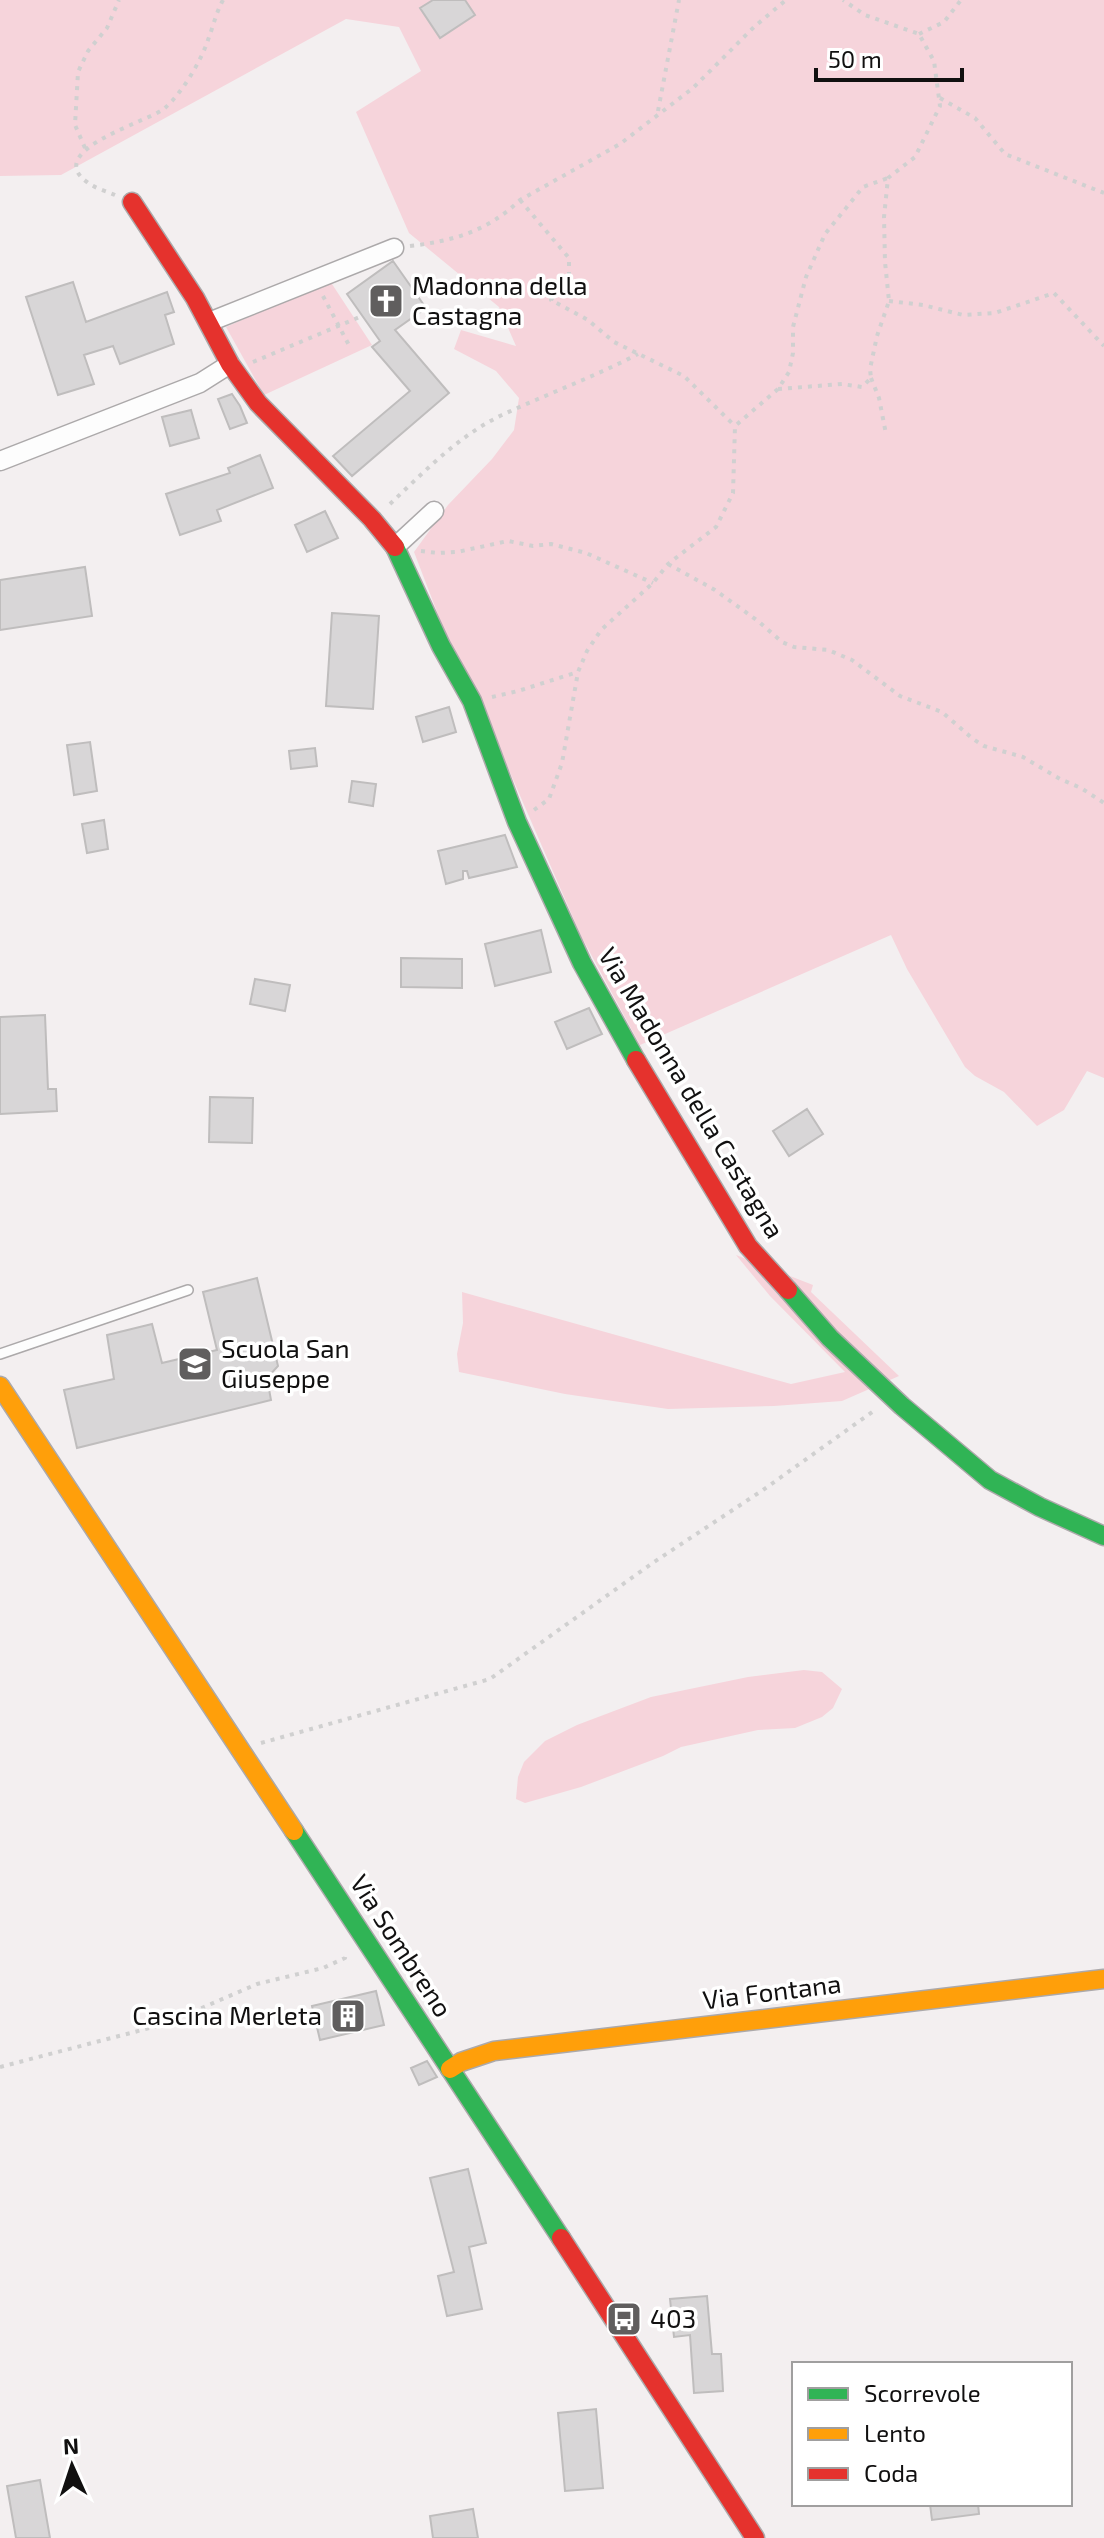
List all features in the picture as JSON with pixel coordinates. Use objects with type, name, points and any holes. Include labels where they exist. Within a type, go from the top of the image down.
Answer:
[{"type":"street","name":"Via Madonna della Castagna","points":[[132,202],[258,403],[372,519],[398,553],[441,646],[472,701],[517,822],[582,963],[656,1095],[748,1246],[830,1338],[888,1393],[990,1480],[1104,1536]]},
{"type":"street","points":[[209,322],[394,248]]},
{"type":"street","points":[[0,461],[200,383],[233,367]]},
{"type":"street","points":[[398,553],[434,511]]},
{"type":"street","name":"Via Sombreno","points":[[0,1386],[755,2538]]},
{"type":"street","name":"Via Fontana","points":[[450,2069],[494,2051],[1104,1979]]},
{"type":"lane","points":[[0,1354],[188,1290]]},
{"type":"path","points":[[85,148],[75,125],[78,72],[88,51],[107,28],[119,0]]},
{"type":"path","points":[[132,202],[87,182],[78,173],[77,166],[85,148],[164,109],[191,75],[207,44],[223,0]]},
{"type":"path","points":[[658,114],[679,0]]},
{"type":"path","points":[[394,248],[460,238],[485,227],[520,200],[620,144],[693,88],[786,0]]},
{"type":"path","points":[[735,426],[778,389],[789,372],[793,327],[806,277],[825,234],[863,187],[888,178],[915,157],[940,106],[934,61],[919,34],[865,15],[843,0]]},
{"type":"path","points":[[919,34],[944,22],[961,0]]},
{"type":"path","points":[[940,98],[975,118],[1005,154],[1104,193]]},
{"type":"path","points":[[886,434],[870,369],[889,301],[884,217],[888,178]]},
{"type":"path","points":[[517,822],[549,799],[562,763],[578,672],[601,630],[653,583],[668,564],[716,527],[733,493],[735,426],[684,376],[614,342],[588,320],[551,300],[569,274],[569,258],[520,200]]},
{"type":"path","points":[[320,292],[351,349]]},
{"type":"path","points":[[889,301],[963,315],[995,313],[1054,293],[1104,346]]},
{"type":"path","points":[[233,367],[362,316]]},
{"type":"path","points":[[372,519],[467,436],[501,416],[638,354]]},
{"type":"path","points":[[778,389],[842,384],[862,387],[871,378]]},
{"type":"path","points":[[398,553],[457,552],[508,541],[533,546],[551,544],[586,553],[653,583]]},
{"type":"path","points":[[668,564],[715,590],[782,642],[794,647],[828,650],[852,660],[900,696],[942,712],[984,746],[1023,757],[1104,803]]},
{"type":"path","points":[[472,701],[518,691],[578,672]]},
{"type":"path","points":[[239,1749],[490,1679],[654,1562],[787,1473],[882,1404],[888,1393]]},
{"type":"path","points":[[0,2067],[165,2024],[257,1984],[323,1968],[345,1958],[346,1949]]},
{"type":"shaded area","points":[[0,0],[1104,0],[1104,1078],[1087,1071],[1064,1110],[1037,1126],[1004,1092],[965,1067],[907,969],[891,935],[640,1045],[581,936],[444,630],[414,552],[448,505],[492,459],[514,430],[519,398],[496,371],[454,349],[461,330],[516,346],[499,307],[409,233],[356,112],[421,71],[399,27],[346,19],[61,175],[0,176]]},
{"type":"shaded area","points":[[330,281],[372,345],[264,395],[226,327]]},
{"type":"shaded area","points":[[736,1255],[813,1285],[811,1292],[899,1376],[842,1401],[668,1409],[565,1394],[459,1372],[457,1354],[463,1323],[462,1292],[791,1384],[845,1372],[770,1296]]},
{"type":"shaded area","points":[[804,1670],[822,1672],[842,1689],[833,1708],[822,1717],[795,1728],[758,1730],[681,1747],[581,1787],[525,1803],[516,1799],[518,1777],[524,1762],[545,1741],[577,1725],[651,1697],[748,1677]]},
{"type":"building","points":[[433,0],[465,0],[475,15],[440,38],[420,8]]},
{"type":"building","points":[[393,261],[426,308],[395,330],[449,393],[352,476],[333,456],[410,391],[372,347],[380,341],[347,294]]},
{"type":"building","points":[[73,282],[86,322],[167,292],[174,312],[165,315],[174,344],[120,364],[113,346],[84,355],[94,384],[58,395],[26,297]]},
{"type":"building","points":[[232,394],[247,423],[230,429],[218,399]]},
{"type":"building","points":[[191,410],[199,438],[170,446],[162,417]]},
{"type":"building","points":[[260,455],[273,488],[217,510],[221,521],[180,535],[166,494],[230,473],[228,468]]},
{"type":"building","points":[[325,511],[338,538],[307,552],[295,525]]},
{"type":"building","points":[[85,567],[92,616],[0,630],[0,580]]},
{"type":"building","points":[[332,613],[379,616],[373,709],[326,706]]},
{"type":"building","points":[[449,707],[456,732],[423,742],[416,717]]},
{"type":"building","points":[[90,742],[97,791],[74,795],[67,745]]},
{"type":"building","points":[[315,748],[317,766],[291,769],[289,751]]},
{"type":"building","points":[[352,781],[376,784],[373,806],[349,802]]},
{"type":"building","points":[[104,820],[108,849],[87,853],[82,824]]},
{"type":"building","points":[[505,835],[517,867],[469,878],[467,871],[463,871],[463,879],[446,884],[438,851]]},
{"type":"building","points":[[541,930],[551,972],[495,986],[485,944]]},
{"type":"building","points":[[401,958],[462,959],[462,988],[401,987]]},
{"type":"building","points":[[255,979],[290,985],[285,1011],[250,1004]]},
{"type":"building","points":[[589,1008],[602,1034],[567,1049],[555,1022]]},
{"type":"building","points":[[45,1015],[48,1089],[56,1089],[57,1111],[0,1114],[0,1017]]},
{"type":"building","points":[[210,1097],[253,1098],[252,1143],[209,1142]]},
{"type":"building","points":[[807,1109],[823,1134],[789,1156],[773,1131]]},
{"type":"building","name":"Scuola San Giuseppe","points":[[257,1278],[278,1366],[267,1378],[271,1400],[77,1448],[64,1390],[114,1379],[107,1335],[152,1324],[162,1363],[217,1350],[203,1292]]},
{"type":"building","name":"Cascina Merleta","points":[[376,1991],[384,2025],[320,2040],[312,2006]]},
{"type":"building","points":[[427,2061],[437,2077],[419,2085],[411,2068]]},
{"type":"building","points":[[468,2169],[486,2243],[469,2247],[482,2309],[447,2316],[438,2276],[454,2272],[430,2178]]},
{"type":"building","points":[[707,2296],[712,2354],[721,2354],[723,2391],[694,2393],[690,2335],[674,2337],[670,2299]]},
{"type":"building","points":[[596,2409],[603,2488],[565,2491],[558,2413]]},
{"type":"building","points":[[40,2480],[50,2538],[16,2538],[7,2486]]},
{"type":"building","points":[[930,2506],[978,2506],[979,2514],[932,2520]]},
{"type":"building","points":[[473,2509],[478,2538],[433,2538],[430,2516]]},
{"type":"traffic: fast","points":[[395,547],[441,646],[472,701],[517,822],[582,963],[636,1060]]},
{"type":"traffic: fast","points":[[788,1290],[830,1338],[902,1406],[990,1480],[1104,1536]]},
{"type":"traffic: fast","points":[[294,1831],[561,2238]]},
{"type":"traffic: slow","points":[[0,1386],[294,1831]]},
{"type":"traffic: slow","points":[[450,2069],[494,2051],[1104,1979]]},
{"type":"traffic: jam","points":[[132,202],[195,298],[230,364],[258,403],[372,519],[395,547]]},
{"type":"traffic: jam","points":[[636,1060],[748,1246],[788,1290]]},
{"type":"traffic: jam","points":[[561,2238],[755,2538]]},
{"type":"place","name":"Madonna della Castagna","points":[[386,301]]},
{"type":"place","name":"Scuola San Giuseppe","points":[[195,1364]]},
{"type":"place","name":"Cascina Merleta","points":[[348,2016]]},
{"type":"place","name":"403","points":[[624,2319]]}]
